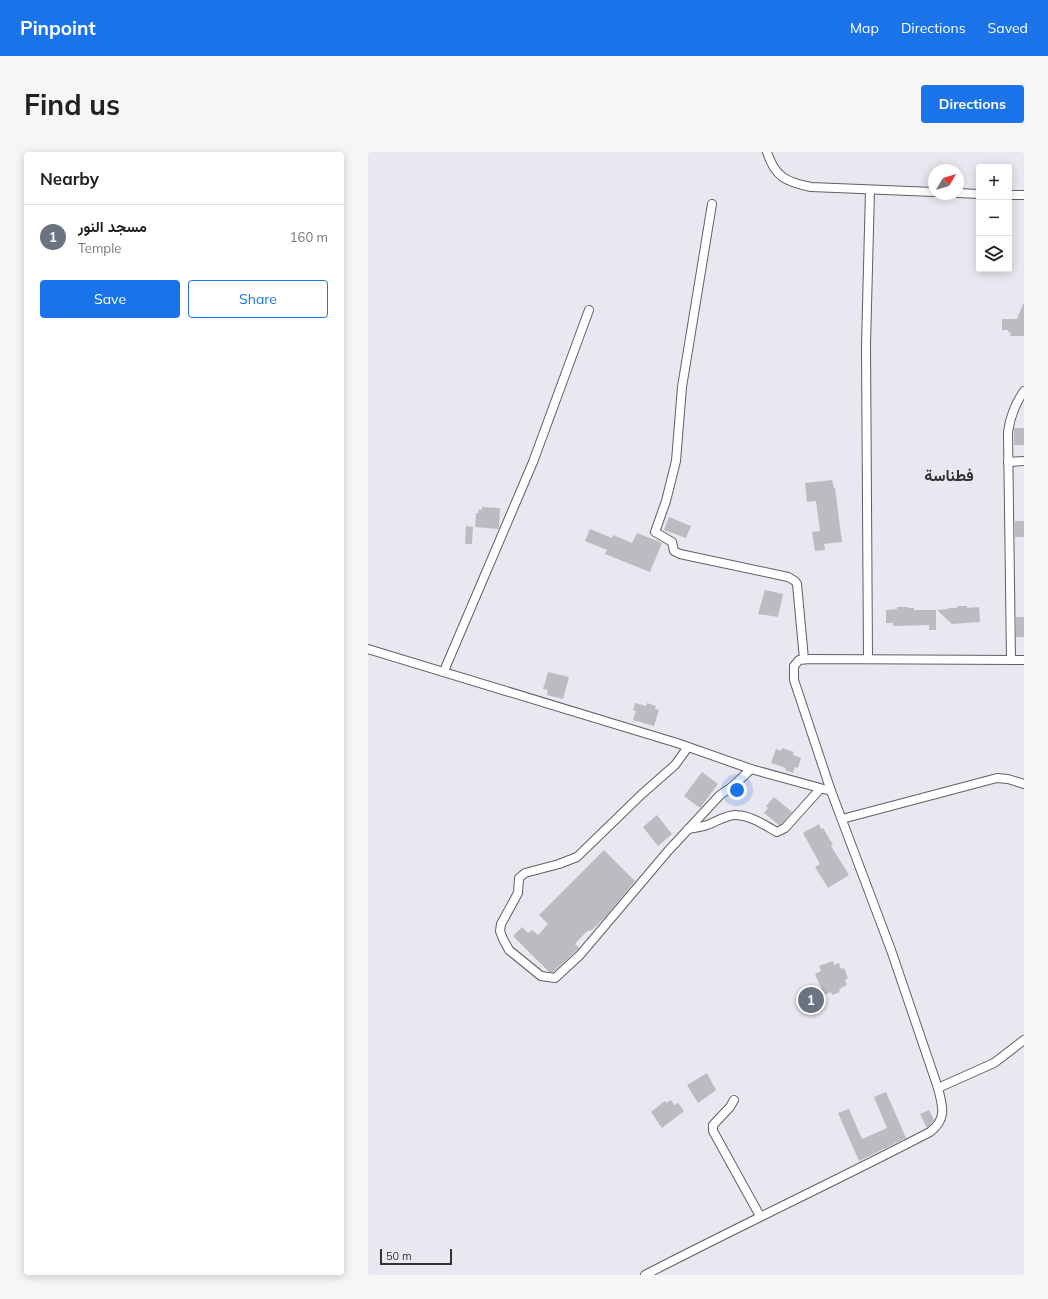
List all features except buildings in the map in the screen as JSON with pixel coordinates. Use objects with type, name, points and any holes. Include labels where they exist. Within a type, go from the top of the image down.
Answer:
[{"type":"street","points":[[767,152],[770,162],[776,172],[783,178],[796,184],[811,187],[928,192]]},
{"type":"street","points":[[868,658],[866,345],[870,190]]},
{"type":"street","points":[[964,193],[976,194]]},
{"type":"street","points":[[1012,195],[1024,195]]},
{"type":"street","points":[[712,204],[682,386],[676,461],[666,501],[655,532],[672,542],[674,551],[680,554],[788,577],[795,581],[797,584],[804,659]]},
{"type":"street","points":[[444,671],[533,462],[589,310]]},
{"type":"street","points":[[1011,660],[1008,462],[1009,423],[1016,404],[1024,391]]},
{"type":"street","points":[[1008,462],[1024,462]]},
{"type":"street","points":[[368,649],[444,671],[688,747],[751,769],[831,791]]},
{"type":"street","points":[[645,1275],[930,1132],[936,1128],[943,1115],[938,1088],[891,950],[831,791],[794,680],[794,666],[799,660],[804,659],[868,658],[1024,660]]},
{"type":"street","points":[[688,747],[675,765],[632,804],[577,858],[525,873],[519,878],[518,893],[501,924],[500,931],[509,950],[541,976],[555,978],[580,955],[688,829],[720,795],[737,783],[751,769]]},
{"type":"street","points":[[842,819],[997,778],[1008,779],[1024,784]]},
{"type":"street","points":[[688,829],[705,826],[726,817],[736,815],[752,819],[777,832],[785,828],[820,789]]},
{"type":"street","points":[[938,1088],[994,1063],[1024,1040]]},
{"type":"street","points":[[734,1100],[713,1125],[713,1131],[760,1216]]},
{"type":"place","name":"مسجد النور","points":[[811,1000]]},
{"type":"district","name":"فطناسة","points":[[949,475]]}]
